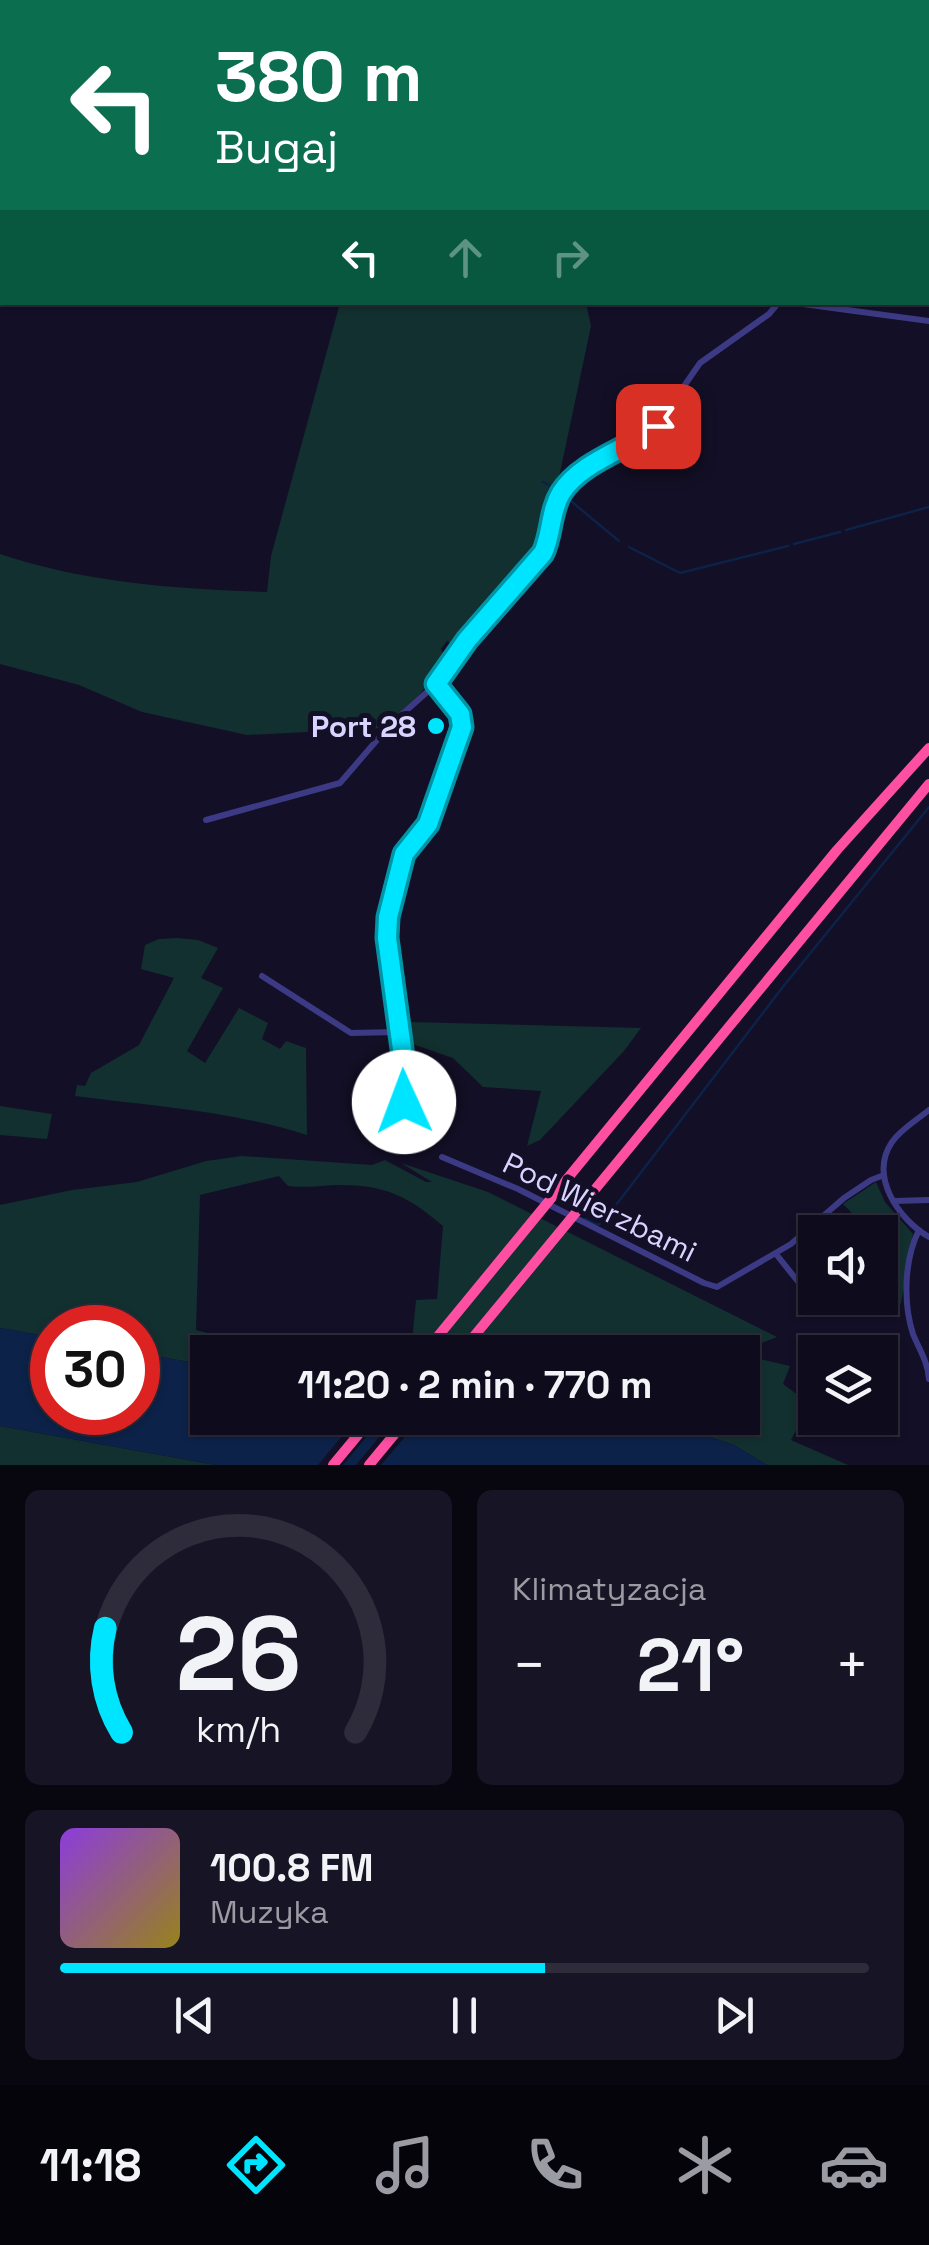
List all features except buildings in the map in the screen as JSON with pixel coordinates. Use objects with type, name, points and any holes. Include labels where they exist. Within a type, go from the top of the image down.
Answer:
[{"type":"highway","points":[[439,1335],[837,850],[929,748]]},
{"type":"highway","points":[[475,1335],[929,784]]},
{"type":"highway","points":[[333,1465],[358,1435]]},
{"type":"highway","points":[[369,1465],[394,1435]]},
{"type":"street","points":[[206,820],[344,781],[388,726],[436,684],[467,640],[543,553],[556,502],[569,482],[655,428],[700,363],[770,314],[777,305]]},
{"type":"street","points":[[810,305],[929,321]]},
{"type":"street","points":[[401,1130],[404,1086],[388,917],[404,854],[428,824],[462,727],[460,714],[436,684]]},
{"type":"street","points":[[262,976],[351,1033],[398,1032]]},
{"type":"street","points":[[929,1110],[892,1142],[884,1175],[894,1201],[929,1236]]},
{"type":"street","name":"Pod Wierzbami","points":[[442,1157],[518,1189],[710,1286],[729,1283],[776,1254],[844,1198],[884,1175]]},
{"type":"street","points":[[894,1201],[929,1200]]},
{"type":"street","points":[[919,1230],[912,1245],[906,1298],[928,1379]]},
{"type":"street","points":[[776,1254],[798,1282]]},
{"type":"green space","points":[[339,305],[586,305],[591,326],[540,553],[456,648],[447,641],[441,649],[446,660],[420,694],[384,728],[247,735],[142,712],[79,685],[0,664],[0,554],[66,572],[132,583],[267,592],[271,556]]},
{"type":"green space","points":[[177,938],[198,940],[218,948],[201,978],[223,988],[187,1051],[205,1063],[239,1008],[268,1023],[262,1039],[280,1049],[286,1041],[306,1048],[307,1135],[221,1115],[75,1096],[77,1085],[85,1086],[91,1073],[139,1045],[174,978],[141,969],[145,945]]},
{"type":"green space","points":[[407,1023],[641,1028],[540,1140],[527,1146],[541,1091],[483,1087],[453,1058],[412,1044]]},
{"type":"green space","points":[[0,1106],[52,1114],[47,1139],[0,1135]]},
{"type":"green space","points":[[242,1156],[372,1165],[385,1160],[432,1182],[401,1163],[488,1192],[777,1337],[760,1345],[760,1335],[413,1335],[416,1300],[437,1299],[443,1226],[418,1206],[381,1189],[352,1185],[288,1186],[279,1176],[200,1195],[196,1330],[215,1335],[190,1335],[190,1362],[160,1357],[160,1305],[30,1305],[30,1333],[0,1328],[0,1205],[137,1182],[206,1161]]},
{"type":"green space","points":[[876,1182],[896,1215],[854,1215],[843,1204]]},
{"type":"green space","points":[[898,1217],[913,1234],[898,1307]]},
{"type":"green space","points":[[760,1359],[790,1366],[783,1384],[798,1395],[798,1427],[791,1440],[848,1465],[767,1465],[734,1445],[704,1435],[760,1435]]},
{"type":"green space","points":[[0,1426],[30,1431],[30,1435],[50,1435],[216,1465],[0,1465]]},
{"type":"water","points":[[0,1328],[30,1333],[30,1431],[0,1426]]},
{"type":"water","points":[[160,1357],[190,1362],[190,1435],[704,1435],[734,1445],[767,1465],[216,1465],[50,1435],[160,1435]]},
{"type":"pier","points":[[343,1435],[368,1435],[343,1465],[318,1465]]},
{"type":"pier","points":[[381,1435],[407,1435],[381,1465],[356,1465]]},
{"type":"waterway","points":[[543,482],[558,490]]},
{"type":"waterway","points":[[566,497],[619,541]]},
{"type":"waterway","points":[[846,530],[929,507]]},
{"type":"waterway","points":[[794,544],[840,532]]},
{"type":"waterway","points":[[629,547],[680,573],[788,546]]},
{"type":"waterway","points":[[585,1219],[598,1225],[603,1222],[782,988],[929,807]]},
{"type":"place","name":"Port 28","points":[[436,726]]},
{"type":"route","points":[[404,1102],[388,917],[404,854],[428,824],[462,727],[460,714],[436,684],[467,640],[543,553],[556,502],[569,482],[658,426]]}]
